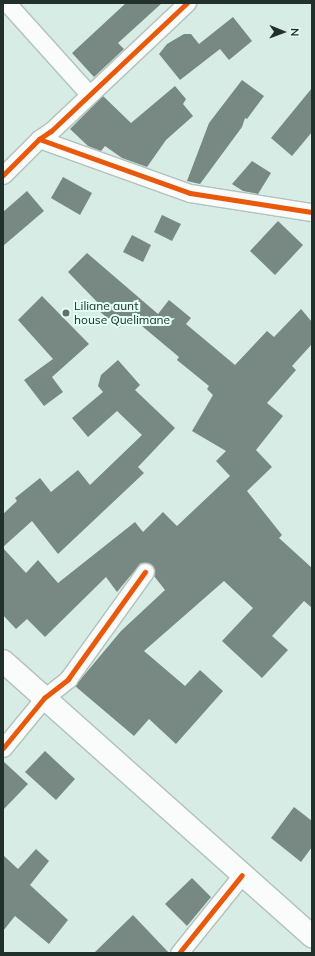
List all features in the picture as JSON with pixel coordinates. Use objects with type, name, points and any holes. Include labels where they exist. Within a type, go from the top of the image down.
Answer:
[{"type":"main road","points":[[3,661],[312,936]]},
{"type":"street","points":[[7,3],[89,94]]},
{"type":"street","points":[[3,175],[39,139],[51,131],[187,3]]},
{"type":"street","points":[[39,139],[190,193],[312,212]]},
{"type":"street","points":[[3,748],[44,698],[68,678],[145,572]]},
{"type":"street","points":[[179,953],[242,875]]},
{"type":"building","points":[[126,3],[162,3],[118,43],[124,49],[94,77],[72,53]]},
{"type":"building","points":[[233,17],[252,41],[229,60],[220,49],[180,80],[159,54],[167,44],[184,34],[191,34],[199,44]]},
{"type":"building","points":[[242,80],[264,96],[247,119],[245,118],[242,127],[200,184],[187,181],[209,123]]},
{"type":"building","points":[[175,86],[186,99],[183,104],[193,116],[166,140],[147,167],[122,158],[105,146],[101,151],[88,146],[70,129],[103,96],[131,123]]},
{"type":"building","points":[[312,88],[312,132],[292,156],[271,138]]},
{"type":"building","points":[[252,161],[271,173],[258,194],[243,191],[232,184]]},
{"type":"building","points":[[63,177],[92,193],[80,215],[51,198]]},
{"type":"building","points":[[27,191],[44,211],[3,246],[3,212]]},
{"type":"building","points":[[162,215],[181,224],[172,241],[154,232]]},
{"type":"building","points":[[278,221],[303,245],[275,275],[250,251]]},
{"type":"building","points":[[132,235],[151,245],[143,262],[123,252]]},
{"type":"building","points":[[87,253],[158,314],[169,300],[191,318],[186,324],[235,365],[267,331],[274,337],[301,309],[312,322],[312,344],[292,366],[296,370],[267,403],[283,416],[256,450],[272,467],[247,491],[282,535],[279,538],[312,568],[312,608],[304,601],[272,636],[288,650],[262,678],[222,641],[253,608],[224,581],[144,651],[185,686],[200,670],[223,691],[176,744],[149,719],[134,736],[75,686],[121,631],[165,590],[154,576],[154,568],[151,564],[141,563],[117,592],[106,577],[45,637],[27,619],[16,629],[3,615],[3,548],[26,573],[38,560],[58,583],[135,522],[143,532],[163,512],[177,526],[230,476],[216,461],[226,451],[192,431],[213,395],[207,389],[209,386],[177,360],[179,357],[130,316],[119,328],[98,310],[101,306],[68,272]]},
{"type":"building","points":[[42,296],[89,344],[52,377],[63,392],[44,406],[24,380],[53,359],[18,320]]},
{"type":"building","points":[[118,360],[140,385],[135,390],[175,428],[138,467],[144,473],[58,554],[32,521],[3,547],[3,514],[17,501],[15,498],[40,478],[51,492],[78,470],[90,485],[142,435],[117,411],[88,437],[72,418],[103,392],[98,386],[101,375]]},
{"type":"building","points":[[45,751],[75,779],[56,800],[25,772]]},
{"type":"building","points":[[3,761],[28,784],[3,810]]},
{"type":"building","points":[[294,807],[312,821],[312,847],[301,862],[271,838]]},
{"type":"building","points":[[36,849],[49,861],[30,885],[68,920],[49,944],[15,916],[3,931],[3,855],[18,869]]},
{"type":"building","points":[[192,878],[211,897],[187,926],[165,904]]},
{"type":"building","points":[[133,915],[169,953],[94,953]]},
{"type":"cycle path","points":[[3,175],[39,139],[51,131],[187,3]]},
{"type":"cycle path","points":[[39,139],[190,193],[312,212]]},
{"type":"cycle path","points":[[3,748],[44,698],[68,679],[145,572]]},
{"type":"cycle path","points":[[179,953],[242,875]]},
{"type":"place","name":"Liliane aunt house Quelimane","points":[[66,313]]}]
